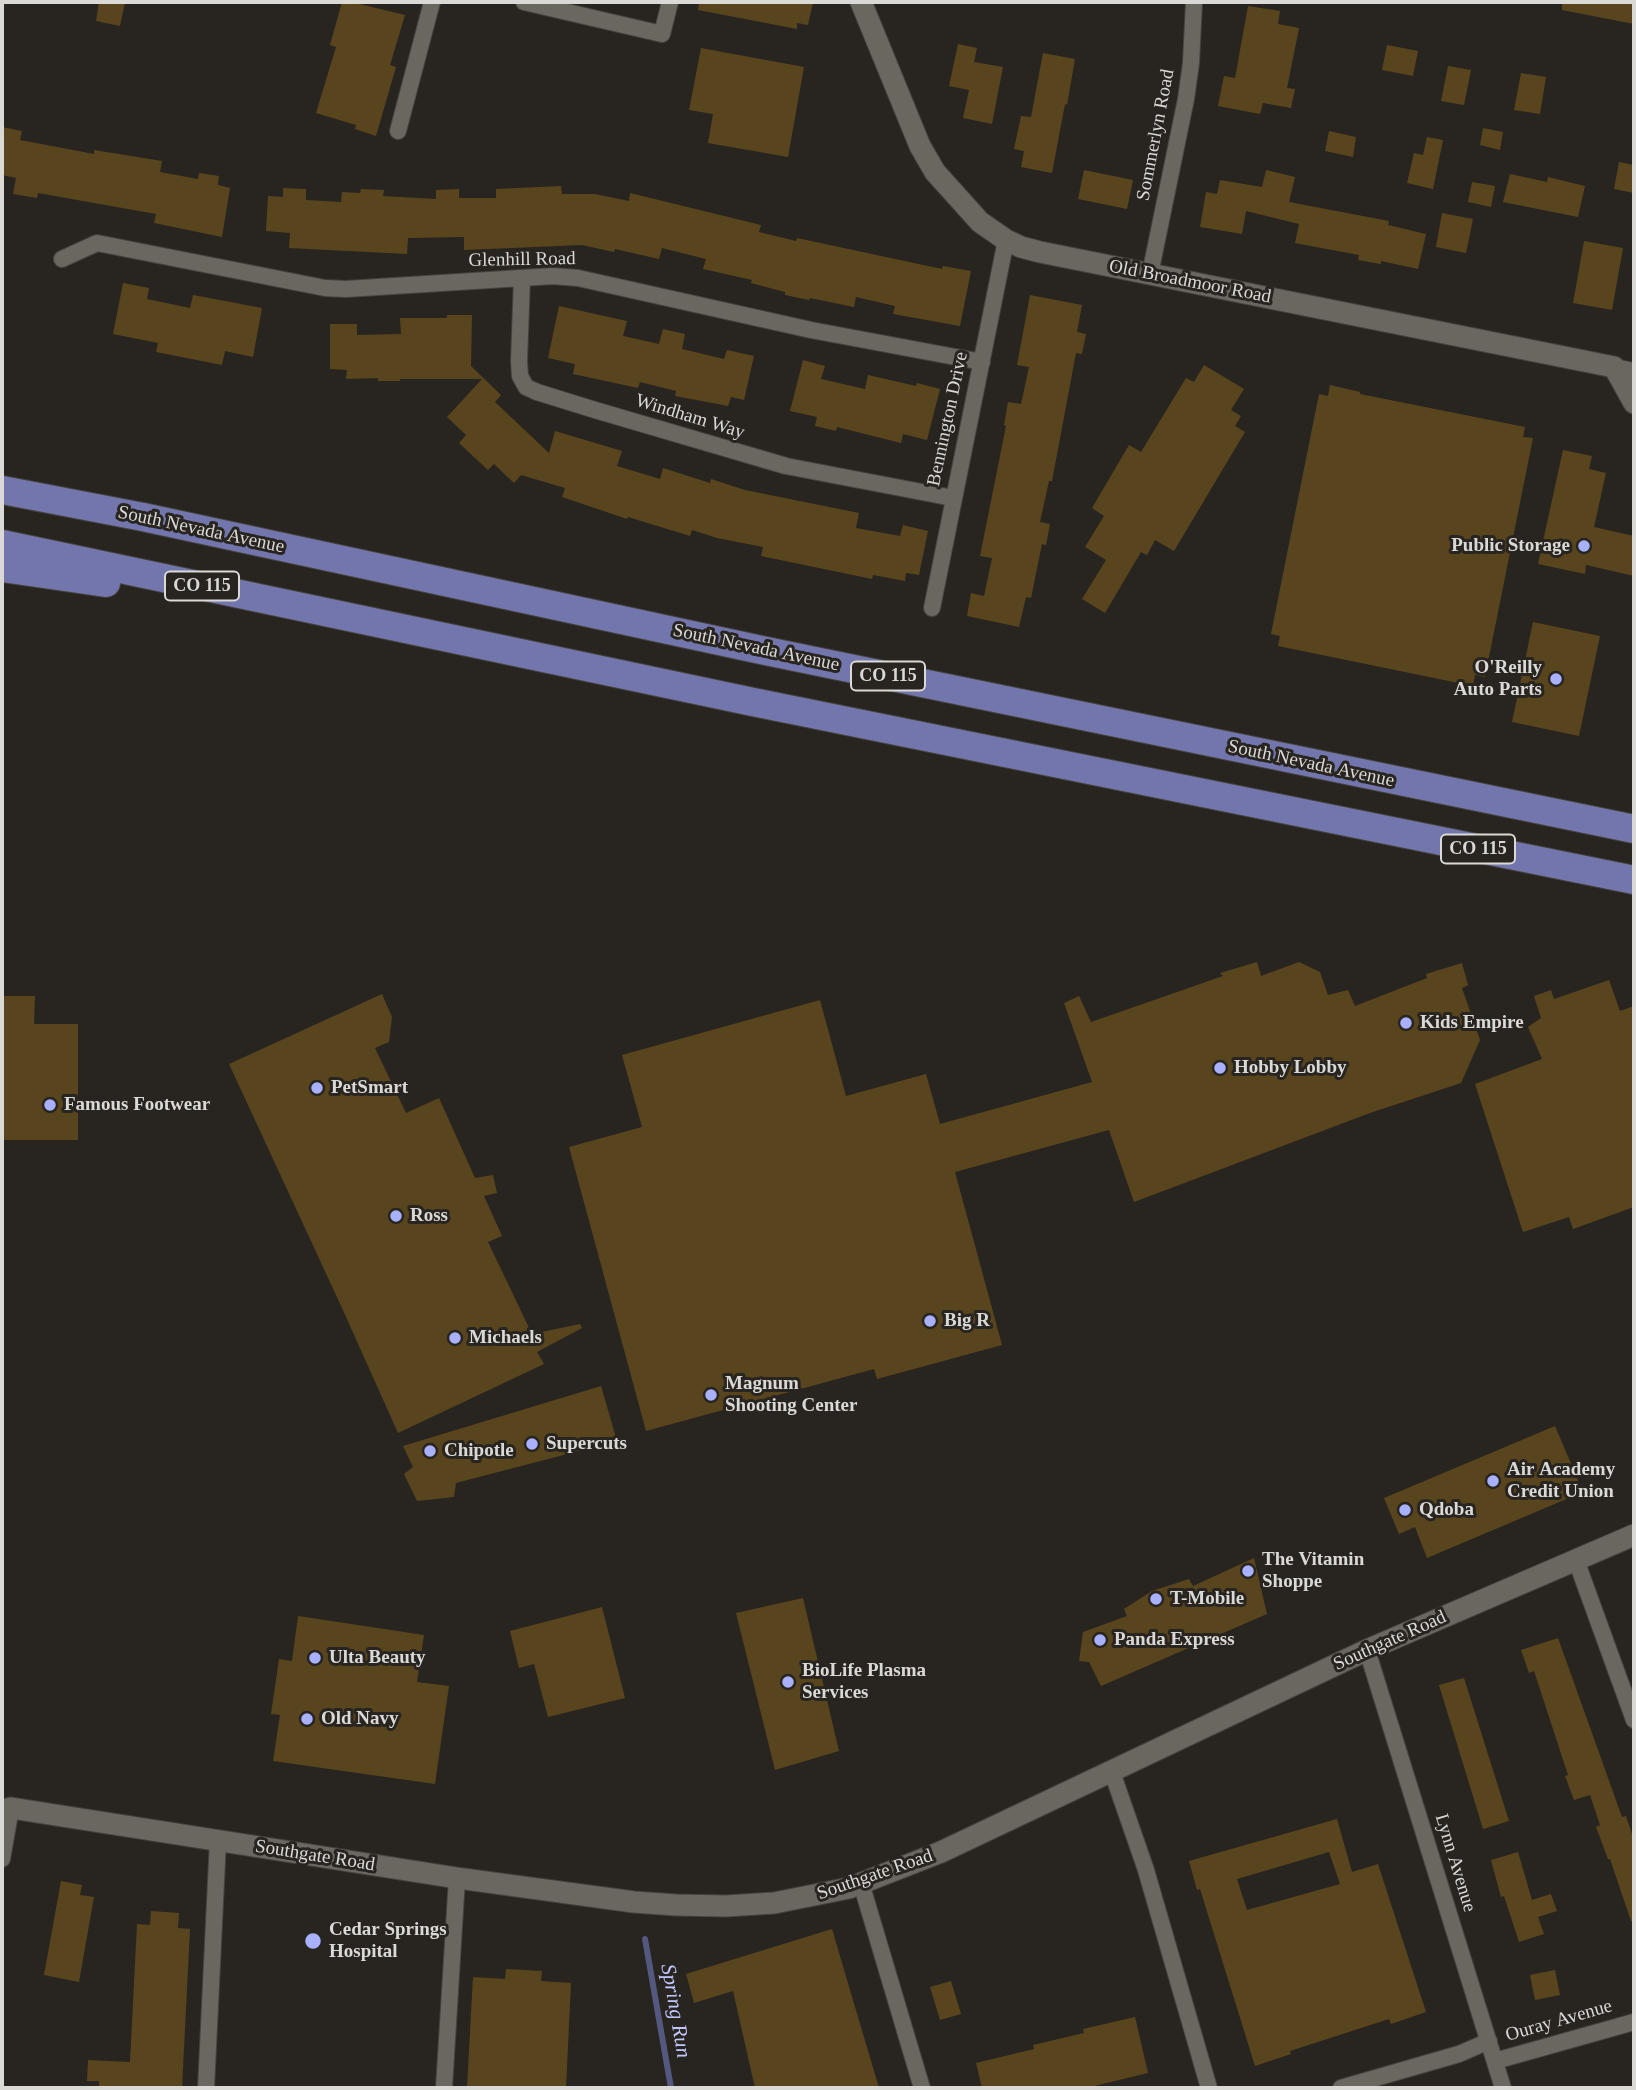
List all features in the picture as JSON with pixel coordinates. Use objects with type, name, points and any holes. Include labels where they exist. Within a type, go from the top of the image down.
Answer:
[{"type":"highway","points":[[2,474],[143,517]]},
{"type":"highway","name":"South Nevada Avenue","points":[[2,490],[143,517],[794,656],[1634,829]]},
{"type":"highway","name":"CO 115","points":[[2,544],[767,705],[1634,880]]},
{"type":"highway","points":[[2,568],[403,627]]},
{"type":"street","points":[[398,131],[432,2]]},
{"type":"street","points":[[524,2],[662,34],[670,2]]},
{"type":"street","name":"Old Broadmoor Road","points":[[861,2],[920,146],[936,172],[980,222],[1006,240],[1040,252],[1624,369],[1634,403]]},
{"type":"street","name":"Sommerlyn Road","points":[[1150,274],[1186,99],[1195,2]]},
{"type":"street","name":"Bennington Drive","points":[[932,608],[1006,240]]},
{"type":"street","name":"Glenhill Road","points":[[62,259],[97,243],[325,288],[346,289],[553,276],[603,283],[811,330],[982,362]]},
{"type":"street","name":"Windham Way","points":[[522,278],[520,376],[526,387],[537,393],[786,466],[953,498]]},
{"type":"street","name":"Southgate Road","points":[[5,1807],[457,1878],[634,1902],[726,1906],[774,1903],[861,1883],[941,1852],[1367,1650],[1634,1535]]},
{"type":"street","points":[[1576,1560],[1634,1720]]},
{"type":"street","name":"Lynn Avenue","points":[[1367,1650],[1503,2088]]},
{"type":"street","points":[[1112,1772],[1146,1870],[1209,2088]]},
{"type":"street","points":[[2,1859],[5,1807]]},
{"type":"street","points":[[206,2088],[218,1840]]},
{"type":"street","points":[[444,2088],[457,1878]]},
{"type":"street","points":[[861,1883],[922,2088]]},
{"type":"street","name":"Ouray Avenue","points":[[1495,2061],[1634,2022]]},
{"type":"street","points":[[1341,2088],[1459,2054],[1489,2041]]},
{"type":"building","points":[[99,2],[125,2],[120,26],[96,21]]},
{"type":"building","points":[[342,2],[405,15],[390,65],[396,67],[376,136],[355,129],[356,125],[316,113],[336,47],[330,45]]},
{"type":"building","points":[[699,2],[813,2],[808,25],[797,23],[797,29],[698,10]]},
{"type":"building","points":[[1562,2],[1634,2],[1634,24],[1562,10]]},
{"type":"building","points":[[1248,6],[1280,11],[1278,24],[1299,28],[1287,88],[1295,89],[1291,108],[1263,103],[1260,114],[1218,106],[1224,76],[1235,78]]},
{"type":"building","points":[[958,44],[977,48],[974,62],[1003,67],[992,124],[963,118],[969,90],[949,86]]},
{"type":"building","points":[[1387,45],[1418,51],[1413,76],[1382,70]]},
{"type":"building","points":[[701,48],[804,67],[788,157],[708,143],[713,114],[689,110]]},
{"type":"building","points":[[1043,53],[1075,59],[1052,173],[1021,167],[1024,151],[1014,149],[1021,116],[1031,117]]},
{"type":"building","points":[[1448,66],[1471,70],[1464,105],[1441,101]]},
{"type":"building","points":[[1521,73],[1546,77],[1540,114],[1514,110]]},
{"type":"building","points":[[2,127],[22,131],[20,140],[94,154],[94,150],[162,161],[160,172],[198,179],[199,173],[219,176],[218,185],[230,188],[222,237],[154,223],[156,214],[38,193],[37,198],[13,194],[16,178],[2,175]]},
{"type":"building","points":[[1483,128],[1503,132],[1500,150],[1480,145]]},
{"type":"building","points":[[1329,131],[1356,137],[1353,157],[1325,151]]},
{"type":"building","points":[[1427,137],[1443,140],[1433,189],[1407,183],[1414,153],[1423,155]]},
{"type":"building","points":[[1619,162],[1634,165],[1634,193],[1614,189]]},
{"type":"building","points":[[1084,170],[1133,180],[1127,209],[1078,199]]},
{"type":"building","points":[[1266,170],[1295,177],[1289,202],[1389,221],[1388,225],[1426,234],[1418,269],[1381,261],[1381,264],[1358,260],[1359,255],[1295,243],[1299,224],[1246,211],[1242,234],[1200,227],[1206,192],[1217,194],[1220,180],[1262,187]]},
{"type":"building","points":[[1510,174],[1547,182],[1548,177],[1585,186],[1578,217],[1503,202]]},
{"type":"building","points":[[1472,182],[1495,186],[1491,207],[1468,202]]},
{"type":"building","points":[[561,186],[562,194],[595,194],[629,201],[630,193],[761,225],[759,232],[796,241],[797,238],[942,269],[943,266],[971,271],[960,326],[893,314],[895,306],[856,297],[854,307],[785,295],[785,292],[751,283],[752,280],[703,269],[706,259],[662,248],[659,259],[582,245],[464,250],[464,237],[408,238],[407,254],[289,248],[290,233],[266,231],[268,196],[283,197],[283,188],[306,189],[306,200],[341,202],[342,192],[360,193],[361,189],[384,190],[383,196],[436,199],[436,190],[459,189],[459,198],[496,198],[496,189]]},
{"type":"building","points":[[1442,213],[1473,219],[1466,253],[1436,247]]},
{"type":"building","points":[[1584,241],[1623,248],[1612,310],[1573,303]]},
{"type":"building","points":[[123,283],[149,288],[147,299],[190,308],[193,295],[262,308],[253,357],[225,351],[222,365],[156,352],[158,343],[113,334]]},
{"type":"building","points":[[1030,295],[1082,305],[1077,332],[1086,334],[1082,354],[1076,353],[1052,481],[1049,481],[1040,522],[1050,524],[1046,545],[1042,544],[1031,598],[1026,597],[1019,627],[967,616],[971,593],[984,596],[992,558],[980,556],[1006,426],[1008,402],[1021,404],[1029,367],[1017,365]]},
{"type":"building","points":[[559,306],[627,321],[623,336],[659,344],[663,329],[685,334],[682,349],[724,359],[727,350],[754,356],[744,400],[731,397],[728,406],[675,396],[676,391],[640,382],[638,388],[573,374],[575,364],[548,358]]},
{"type":"building","points":[[447,315],[472,315],[471,366],[501,395],[495,402],[549,453],[555,431],[622,451],[617,466],[660,479],[663,468],[710,483],[711,479],[745,490],[859,513],[856,528],[900,536],[903,525],[928,531],[919,575],[906,573],[905,581],[873,575],[872,579],[761,556],[763,547],[692,530],[690,536],[562,497],[565,488],[521,475],[514,483],[494,464],[488,470],[459,443],[466,435],[447,417],[482,379],[346,379],[347,370],[330,369],[330,324],[357,324],[357,335],[401,334],[400,318],[447,318]]},
{"type":"building","points":[[803,360],[825,366],[821,379],[865,389],[868,375],[940,389],[927,440],[903,434],[901,443],[837,427],[836,431],[815,426],[817,417],[790,411]]},
{"type":"building","points":[[1204,365],[1244,389],[1231,410],[1241,416],[1235,426],[1245,432],[1174,551],[1155,540],[1147,555],[1141,552],[1105,613],[1082,599],[1106,560],[1085,547],[1104,516],[1092,508],[1129,445],[1141,452],[1186,378],[1194,382]]},
{"type":"building","points":[[1330,385],[1360,394],[1525,427],[1523,437],[1533,438],[1485,677],[1475,675],[1473,686],[1278,646],[1280,636],[1271,634],[1319,394],[1328,396]]},
{"type":"building","points":[[1563,450],[1592,456],[1589,469],[1606,473],[1594,527],[1634,536],[1634,576],[1586,565],[1585,574],[1538,564]]},
{"type":"building","name":"O'Reilly Auto Parts","points":[[1533,622],[1600,636],[1579,736],[1512,722]]},
{"type":"building","points":[[1257,962],[1261,976],[1299,962],[1320,972],[1328,995],[1348,990],[1355,1006],[1427,978],[1426,974],[1462,963],[1468,985],[1462,988],[1480,1040],[1461,1083],[1370,1113],[1134,1202],[1109,1130],[955,1172],[1002,1345],[877,1379],[874,1369],[646,1431],[569,1147],[642,1127],[622,1055],[820,1000],[846,1096],[926,1074],[940,1124],[1092,1082],[1064,1003],[1079,996],[1091,1022],[1223,976],[1220,973]]},
{"type":"building","points":[[1609,980],[1620,1011],[1634,1006],[1634,1207],[1573,1229],[1569,1217],[1523,1232],[1475,1084],[1542,1059],[1528,1027],[1541,1018],[1534,996],[1551,990],[1554,999]]},
{"type":"building","points":[[382,994],[392,1017],[389,1042],[375,1048],[406,1113],[439,1098],[475,1178],[493,1175],[497,1193],[484,1196],[502,1236],[488,1242],[532,1334],[580,1324],[582,1328],[537,1352],[544,1364],[398,1433],[229,1064]]},
{"type":"building","points":[[2,996],[35,996],[34,1024],[78,1024],[78,1140],[2,1140]]},
{"type":"building","points":[[601,1386],[617,1441],[456,1483],[454,1497],[417,1501],[404,1474],[413,1467],[403,1446]]},
{"type":"building","points":[[1555,1426],[1583,1492],[1427,1558],[1415,1527],[1399,1534],[1384,1498]]},
{"type":"building","points":[[1254,1558],[1267,1614],[1101,1686],[1089,1662],[1079,1661],[1083,1632],[1127,1616],[1124,1609],[1152,1591],[1189,1579],[1193,1586]]},
{"type":"building","name":"BioLife Plasma Services","points":[[803,1598],[839,1751],[775,1770],[736,1613]]},
{"type":"building","points":[[602,1607],[625,1698],[548,1717],[534,1664],[519,1668],[510,1631]]},
{"type":"building","points":[[298,1616],[424,1635],[417,1682],[449,1686],[435,1784],[273,1761],[280,1715],[271,1714],[279,1659],[292,1661]]},
{"type":"building","points":[[1558,1638],[1622,1817],[1626,1816],[1634,1840],[1634,1921],[1631,1921],[1596,1827],[1600,1825],[1590,1795],[1574,1800],[1534,1671],[1529,1673],[1521,1650]]},
{"type":"building","points":[[1464,1678],[1509,1821],[1483,1829],[1439,1685]]},
{"type":"building","points":[[1337,1819],[1352,1872],[1378,1864],[1426,2012],[1391,2024],[1389,2019],[1290,2051],[1291,2054],[1255,2066],[1189,1861]],"holes":[[[1329,1852],[1340,1884],[1247,1910],[1237,1879]]]},
{"type":"building","points":[[1518,1852],[1532,1900],[1551,1894],[1557,1911],[1538,1917],[1544,1934],[1519,1942],[1504,1896],[1501,1897],[1491,1860]]},
{"type":"building","points":[[61,1881],[82,1885],[80,1895],[94,1897],[79,1982],[44,1975]]},
{"type":"building","points":[[151,1911],[179,1913],[178,1928],[190,1929],[182,2088],[99,2088],[99,2081],[87,2081],[88,2060],[130,2062],[137,1924],[150,1925]]},
{"type":"building","points":[[832,1929],[879,2088],[755,2088],[733,1991],[694,2003],[686,1974]]},
{"type":"building","points":[[506,1969],[542,1971],[541,1981],[571,1983],[566,2088],[467,2088],[473,1977],[505,1979]]},
{"type":"building","points":[[1555,1970],[1560,1995],[1535,2000],[1530,1975]]},
{"type":"building","points":[[951,1981],[961,2014],[940,2020],[930,1987]]},
{"type":"building","points":[[1135,2017],[1148,2073],[1086,2088],[982,2088],[976,2063],[1034,2049],[1033,2045],[1084,2033],[1083,2029]]},
{"type":"waterway","name":"Spring Run","points":[[645,1939],[671,2088]]},
{"type":"place","name":"Public Storage","points":[[1584,546]]},
{"type":"place","name":"O'Reilly Auto Parts","points":[[1556,679]]},
{"type":"place","name":"Kids Empire","points":[[1406,1023]]},
{"type":"place","name":"Hobby Lobby","points":[[1220,1068]]},
{"type":"place","name":"PetSmart","points":[[317,1088]]},
{"type":"place","name":"Famous Footwear","points":[[50,1105]]},
{"type":"place","name":"Ross","points":[[396,1216]]},
{"type":"place","name":"Big R","points":[[930,1321]]},
{"type":"place","name":"Michaels","points":[[455,1338]]},
{"type":"place","name":"Magnum Shooting Center","points":[[711,1395]]},
{"type":"place","name":"Supercuts","points":[[532,1444]]},
{"type":"place","name":"Chipotle","points":[[430,1451]]},
{"type":"place","name":"Air Academy Credit Union","points":[[1493,1481]]},
{"type":"place","name":"Qdoba","points":[[1405,1510]]},
{"type":"place","name":"The Vitamin Shoppe","points":[[1248,1571]]},
{"type":"place","name":"T-Mobile","points":[[1156,1599]]},
{"type":"place","name":"Panda Express","points":[[1100,1640]]},
{"type":"place","name":"Ulta Beauty","points":[[315,1658]]},
{"type":"place","name":"BioLife Plasma Services","points":[[788,1682]]},
{"type":"place","name":"Old Navy","points":[[307,1719]]},
{"type":"place","name":"Cedar Springs Hospital","points":[[313,1941]]}]
